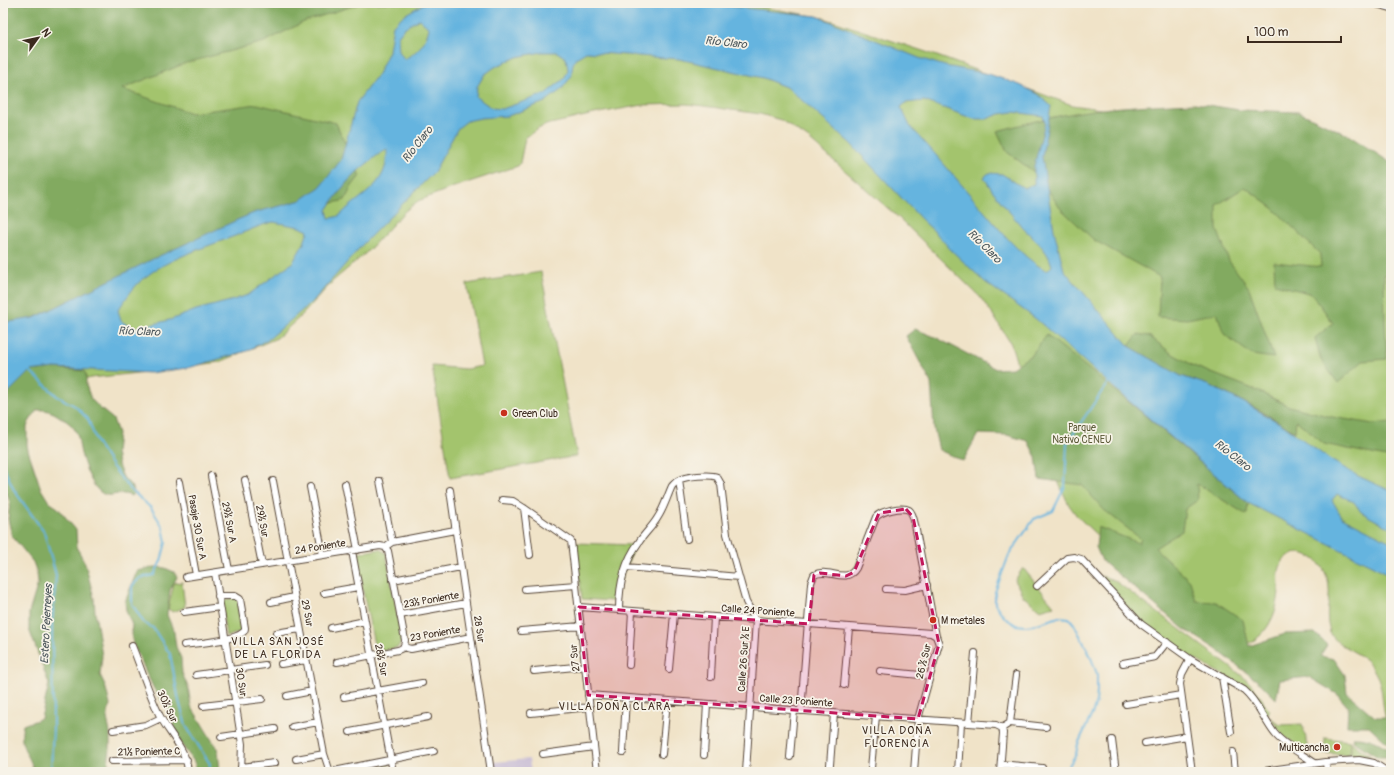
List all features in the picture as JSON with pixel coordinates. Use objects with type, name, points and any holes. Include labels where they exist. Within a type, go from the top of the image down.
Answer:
[{"type":"street","points":[[1376,3],[1391,7]]},
{"type":"street","name":"Calle 26 Sur ½ E","points":[[677,481],[710,475],[717,477],[720,480],[727,534],[746,602],[756,620],[746,772]]},
{"type":"street","name":"29½ Sur A","points":[[211,476],[229,570]]},
{"type":"street","name":"29½ Sur","points":[[246,480],[262,565]]},
{"type":"street","name":"29 Sur","points":[[273,481],[324,754],[329,772]]},
{"type":"street","points":[[677,481],[687,539]]},
{"type":"street","points":[[620,609],[621,587],[626,567],[638,542],[659,517],[672,486],[677,481]]},
{"type":"street","name":"Pasaje 30 Sur A","points":[[179,482],[196,575]]},
{"type":"street","points":[[380,482],[392,542]]},
{"type":"street","name":"28½ Sur","points":[[345,484],[355,550],[358,587],[393,772]]},
{"type":"street","points":[[310,487],[323,556]]},
{"type":"street","name":"28 Sur","points":[[450,490],[491,772]]},
{"type":"street","points":[[502,500],[513,501],[524,508],[530,555]]},
{"type":"street","name":"27 Sur","points":[[524,508],[571,541],[597,772]]},
{"type":"street","name":"26 ½ Sur","points":[[809,624],[811,583],[814,575],[820,573],[850,575],[856,568],[876,516],[884,511],[909,510],[912,513],[915,525],[936,636],[939,644],[918,719],[914,772]]},
{"type":"street","name":"24 Poniente","points":[[186,577],[385,546],[392,542],[455,530]]},
{"type":"street","points":[[385,546],[388,551],[405,640],[403,647]]},
{"type":"street","points":[[1037,586],[1067,558],[1074,557],[1081,559],[1137,621],[1190,659],[1240,687],[1251,697],[1279,739],[1316,763]]},
{"type":"street","points":[[393,580],[461,567]]},
{"type":"street","points":[[626,567],[739,577]]},
{"type":"street","name":"30 Sur","points":[[214,573],[242,744],[241,770]]},
{"type":"street","points":[[525,589],[576,585]]},
{"type":"street","points":[[886,589],[905,590],[927,585]]},
{"type":"street","points":[[324,593],[358,587]]},
{"type":"street","points":[[184,645],[225,639],[241,634],[246,628],[239,598],[235,596],[218,596]]},
{"type":"street","points":[[271,602],[294,597]]},
{"type":"street","name":"23½ Poniente","points":[[400,615],[466,603]]},
{"type":"street","name":"Calle 24 Poniente","points":[[578,606],[928,633],[936,636]]},
{"type":"street","points":[[184,612],[220,607]]},
{"type":"street","points":[[629,665],[632,611]]},
{"type":"street","points":[[669,669],[674,614]]},
{"type":"street","points":[[711,677],[714,617]]},
{"type":"street","points":[[331,628],[365,621]]},
{"type":"street","points":[[801,711],[809,624]]},
{"type":"street","points":[[521,631],[581,626]]},
{"type":"street","points":[[844,685],[849,628]]},
{"type":"street","points":[[276,634],[300,629]]},
{"type":"street","name":"23 Poniente","points":[[338,662],[398,650],[403,647],[411,648],[471,637]]},
{"type":"street","points":[[1123,662],[1155,657],[1167,642]]},
{"type":"street","name":"30½ Sur","points":[[132,646],[161,718],[187,760],[188,772]]},
{"type":"street","points":[[969,723],[975,653]]},
{"type":"street","points":[[1190,659],[1180,678],[1192,772]]},
{"type":"street","points":[[281,664],[306,660]]},
{"type":"street","points":[[196,675],[265,665]]},
{"type":"street","points":[[534,671],[585,666]]},
{"type":"street","points":[[880,671],[930,676]]},
{"type":"street","points":[[1010,723],[1016,675]]},
{"type":"street","points":[[1222,677],[1231,732]]},
{"type":"street","points":[[344,697],[422,683]]},
{"type":"street","points":[[287,696],[312,691]]},
{"type":"street","name":"Calle 23 Poniente","points":[[588,695],[996,725],[1002,728]]},
{"type":"street","points":[[1126,704],[1181,695]]},
{"type":"street","points":[[622,752],[626,698]]},
{"type":"street","points":[[203,706],[262,699]]},
{"type":"street","points":[[662,754],[666,701]]},
{"type":"street","points":[[704,755],[707,704]]},
{"type":"street","points":[[531,713],[590,707]]},
{"type":"street","points":[[790,757],[794,710]]},
{"type":"street","points":[[830,765],[834,713]]},
{"type":"street","points":[[871,768],[876,716]]},
{"type":"street","points":[[350,732],[428,717]]},
{"type":"street","points":[[113,730],[146,725],[161,718]]},
{"type":"street","points":[[292,727],[318,722]]},
{"type":"street","points":[[958,772],[961,723]]},
{"type":"street","points":[[1000,772],[1003,733],[1002,728],[1010,723],[1046,727]]},
{"type":"street","points":[[221,737],[275,729]]},
{"type":"street","points":[[1145,743],[1187,736]]},
{"type":"street","points":[[1112,740],[1116,772]]},
{"type":"street","points":[[543,754],[594,747]]},
{"type":"street","points":[[329,772],[434,752]]},
{"type":"street","points":[[1233,752],[1235,772]]},
{"type":"street","points":[[296,758],[324,754]]},
{"type":"street","name":"21½ Poniente C","points":[[112,761],[187,760]]},
{"type":"street","points":[[1257,772],[1275,771],[1316,763],[1364,760],[1374,763],[1388,772]]},
{"type":"street","points":[[1326,762],[1327,772]]},
{"type":"street","points":[[241,770],[275,763]]},
{"type":"street","points":[[1001,764],[1042,768]]},
{"type":"highlighted area","points":[[906,509],[913,517],[939,644],[918,719],[588,695],[579,607],[809,624],[814,575],[820,573],[846,576],[854,572],[879,513]]},
{"type":"shaded area","points":[[529,759],[531,772],[496,772],[494,762]]},
{"type":"green space","points":[[3,3],[741,3],[824,18],[926,52],[1072,105],[1129,113],[1391,169],[1391,727],[1387,721],[1380,686],[1373,669],[1362,657],[1337,642],[1330,633],[1328,624],[1328,582],[1325,572],[1316,560],[1305,554],[1297,553],[1287,557],[1283,561],[1280,569],[1277,605],[1272,618],[1261,635],[1243,646],[1136,573],[1077,516],[1069,505],[1046,456],[1011,344],[980,297],[899,218],[809,139],[781,120],[760,114],[686,104],[643,105],[546,125],[525,138],[520,163],[518,166],[451,188],[418,201],[405,211],[367,252],[333,281],[303,314],[277,338],[220,362],[91,378],[35,394]]},
{"type":"green space","points":[[3,3],[362,3],[306,21],[264,42],[186,63],[122,89],[191,113],[257,104],[336,123],[360,176],[352,186],[345,200],[329,204],[270,213],[18,325],[3,328]]},
{"type":"green space","points":[[1195,103],[1239,110],[1299,112],[1348,135],[1391,163],[1391,272],[1384,275],[1387,359],[1363,361],[1338,383],[1321,360],[1315,338],[1333,323],[1312,294],[1275,284],[1274,262],[1321,267],[1320,254],[1273,208],[1245,187],[1217,205],[1217,229],[1229,261],[1249,288],[1274,358],[1252,355],[1224,334],[1217,313],[1187,319],[1158,317],[1160,277],[1094,240],[1060,208],[1038,175],[1007,152],[997,131],[1039,120],[1101,109]]},
{"type":"green space","name":"Green Club","points":[[541,272],[577,456],[450,478],[432,366],[466,369],[482,366],[467,284]]},
{"type":"green space","name":"Parque Nativo CENEU","points":[[915,329],[935,337],[996,369],[1012,368],[1031,355],[1047,335],[1248,503],[1247,515],[1197,484],[1198,500],[1185,509],[1182,531],[1155,548],[1190,581],[1196,601],[1216,602],[1243,620],[1249,646],[1285,634],[1315,633],[1327,645],[1320,656],[1334,659],[1345,675],[1347,693],[1375,717],[1391,717],[1391,744],[1385,741],[1369,726],[1347,726],[1348,707],[1337,694],[1309,677],[1280,680],[1276,699],[1260,683],[1216,649],[1184,629],[1102,561],[1096,547],[1098,527],[1139,543],[1141,539],[1104,510],[1082,485],[1039,479],[1036,457],[1028,441],[1007,435],[978,434],[963,461],[939,450],[934,429],[931,383],[906,336]]},
{"type":"green space","points":[[1138,334],[1149,336],[1171,353],[1196,367],[1253,389],[1289,406],[1332,417],[1373,424],[1391,422],[1391,458],[1324,444],[1296,420],[1295,432],[1261,411],[1215,388],[1173,373],[1129,346]]},
{"type":"green space","points":[[54,368],[84,371],[86,375],[86,385],[91,399],[113,419],[118,433],[116,453],[119,468],[123,477],[133,488],[134,492],[131,496],[123,494],[105,495],[99,491],[87,471],[81,454],[76,431],[68,422],[55,414],[46,410],[37,410],[27,427],[28,450],[41,489],[49,502],[58,508],[76,530],[77,548],[85,563],[94,598],[102,656],[100,675],[105,685],[110,705],[107,718],[110,733],[110,748],[107,772],[34,772],[22,740],[23,725],[41,718],[49,684],[29,629],[29,613],[38,583],[37,573],[33,562],[12,536],[8,519],[10,503],[3,480],[3,398],[30,371]]},
{"type":"green space","points":[[575,543],[636,545],[624,571],[613,601],[582,599]]},
{"type":"green space","points":[[380,549],[386,553],[402,641],[398,647],[379,652],[375,649],[356,558],[359,553]]},
{"type":"green space","points":[[156,567],[165,568],[174,572],[177,577],[170,590],[167,615],[174,632],[176,647],[181,658],[182,673],[188,687],[191,706],[218,750],[220,772],[195,772],[195,764],[181,744],[167,709],[154,689],[133,644],[131,634],[132,625],[126,611],[125,602],[137,571]]},
{"type":"green space","points":[[1023,568],[1054,606],[1040,610],[1023,596],[1015,580]]},
{"type":"green space","points":[[1101,576],[1114,580],[1241,675],[1254,687],[1269,711],[1268,714],[1265,714],[1255,697],[1245,687],[1187,655],[1147,627],[1134,615]]},
{"type":"green space","points":[[182,582],[185,607],[173,612],[168,609],[174,583]]},
{"type":"green space","points":[[236,598],[239,602],[243,627],[240,632],[226,637],[221,600]]},
{"type":"green space","points":[[1270,717],[1280,725],[1302,724],[1310,752],[1284,737]]},
{"type":"green space","points":[[1354,737],[1360,737],[1378,742],[1391,750],[1391,759],[1387,757],[1378,757],[1353,741]]},
{"type":"green space","name":"Multicancha","points":[[1325,738],[1350,741],[1349,755],[1324,753]]},
{"type":"green space","points":[[1351,742],[1370,756],[1351,755]]},
{"type":"green space","points":[[389,765],[390,772],[364,772],[364,769]]},
{"type":"water","name":"Río Claro","points":[[425,3],[700,3],[817,16],[919,58],[945,66],[989,74],[1020,85],[1038,94],[1051,106],[1042,157],[1054,230],[1064,270],[1129,346],[1181,376],[1208,385],[1243,402],[1283,425],[1329,459],[1358,476],[1391,491],[1391,529],[1361,512],[1354,502],[1337,494],[1332,500],[1342,517],[1391,542],[1391,575],[1248,503],[1036,319],[985,282],[951,250],[850,143],[788,88],[763,78],[679,59],[586,52],[576,58],[573,64],[571,77],[561,90],[545,102],[508,116],[481,118],[467,121],[458,128],[434,172],[363,244],[314,300],[270,338],[247,351],[188,368],[150,373],[54,368],[30,371],[3,398],[3,323],[34,318],[155,258],[237,220],[256,212],[301,200],[320,187],[341,160],[357,102],[378,74],[389,51],[393,25],[404,15]],"holes":[[[419,19],[429,28],[426,38],[417,51],[404,59],[399,51],[398,36],[404,28]],[[542,52],[557,52],[566,58],[568,70],[564,79],[545,94],[502,109],[492,108],[476,97],[477,87],[484,75],[495,67],[517,57]],[[924,101],[974,119],[987,119],[1000,114],[1013,112],[1043,116],[1045,123],[1034,166],[1034,184],[1024,188],[1002,174],[989,173],[984,177],[1007,209],[1022,227],[1040,244],[1047,254],[1052,266],[1047,271],[1027,257],[1001,231],[910,126],[901,107],[906,103]],[[387,150],[387,160],[381,177],[371,189],[341,214],[336,217],[329,218],[327,210],[346,184],[356,173],[378,155]],[[273,222],[300,227],[308,231],[304,243],[293,262],[248,295],[196,310],[173,319],[134,329],[121,321],[118,310],[136,286],[152,272],[187,254]]]},
{"type":"waterway","points":[[29,370],[57,396],[75,406],[88,419],[97,443],[112,466],[129,488],[151,508],[163,527],[166,542],[161,561],[154,575],[140,578],[132,586],[132,604],[144,623],[153,628],[170,654],[179,701],[186,726],[210,764],[209,772]]},
{"type":"waterway","points":[[1065,772],[1076,754],[1078,744],[1096,702],[1097,674],[1090,655],[1074,624],[1069,618],[1059,617],[1034,625],[1016,625],[1005,618],[995,604],[995,592],[1009,555],[1034,519],[1053,511],[1065,486],[1067,443],[1109,381]]},
{"type":"waterway","name":"Estero Pejerreyes","points":[[3,466],[14,490],[44,532],[56,575],[52,625],[53,727],[51,772]]},
{"type":"place","name":"Green Club","points":[[504,413]]},
{"type":"place","name":"M metales","points":[[933,620]]},
{"type":"place","name":"Multicancha","points":[[1337,747]]},
{"type":"district","name":"VILLA SAN JOSÉ DE LA FLORIDA","points":[[278,647]]},
{"type":"district","name":"VILLA DOÑA CLARA","points":[[615,706]]},
{"type":"district","name":"VILLA DOÑA FLORENCIA","points":[[897,736]]}]
